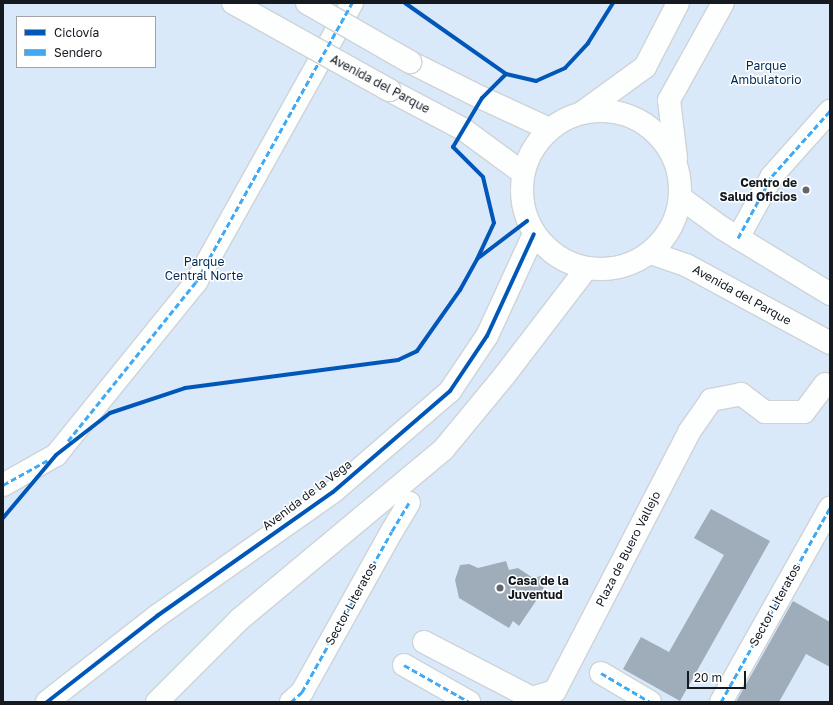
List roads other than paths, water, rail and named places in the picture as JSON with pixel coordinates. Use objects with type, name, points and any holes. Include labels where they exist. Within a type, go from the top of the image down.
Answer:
[{"type":"street","name":"Avenida del Parque","points":[[233,3],[389,90],[463,129],[523,172]]},
{"type":"street","points":[[306,3],[410,62],[482,98],[550,129]]},
{"type":"street","points":[[3,485],[56,456],[196,282],[352,3]]},
{"type":"street","points":[[678,3],[645,67],[583,112],[566,118],[550,129],[532,148],[523,172],[521,197],[527,221],[534,234],[556,257],[586,269],[609,270],[631,264],[651,253],[672,228],[681,198],[669,100],[723,3]]},
{"type":"street","points":[[738,238],[772,176],[830,111]]},
{"type":"street","points":[[583,112],[622,112],[656,131],[677,163]]},
{"type":"street","points":[[681,198],[738,238],[830,294]]},
{"type":"street","name":"Avenida de la Vega","points":[[47,702],[157,616],[333,492],[450,391],[487,336],[534,234]]},
{"type":"street","name":"Avenida del Parque","points":[[651,253],[686,265],[830,343]]},
{"type":"street","points":[[157,702],[240,620],[443,450],[504,376],[586,269]]},
{"type":"street","name":"Plaza de Buero Vallejo","points":[[424,642],[532,698],[554,690],[689,432],[711,400],[741,394],[765,412],[804,412],[825,384]]},
{"type":"street","name":"Sector Literatos","points":[[291,702],[302,692],[409,503]]},
{"type":"street","name":"Sector Literatos","points":[[721,702],[830,508]]},
{"type":"street","points":[[404,665],[469,702]]},
{"type":"street","points":[[601,673],[650,702]]},
{"type":"place","name":"Centro de Salud Oficios","points":[[806,190]]},
{"type":"place","name":"Casa de la Juventud","points":[[500,588]]},
{"type":"park label","name":"Parque Ambulatorio","points":[[766,73]]},
{"type":"park label","name":"Parque Central Norte","points":[[204,269]]}]
